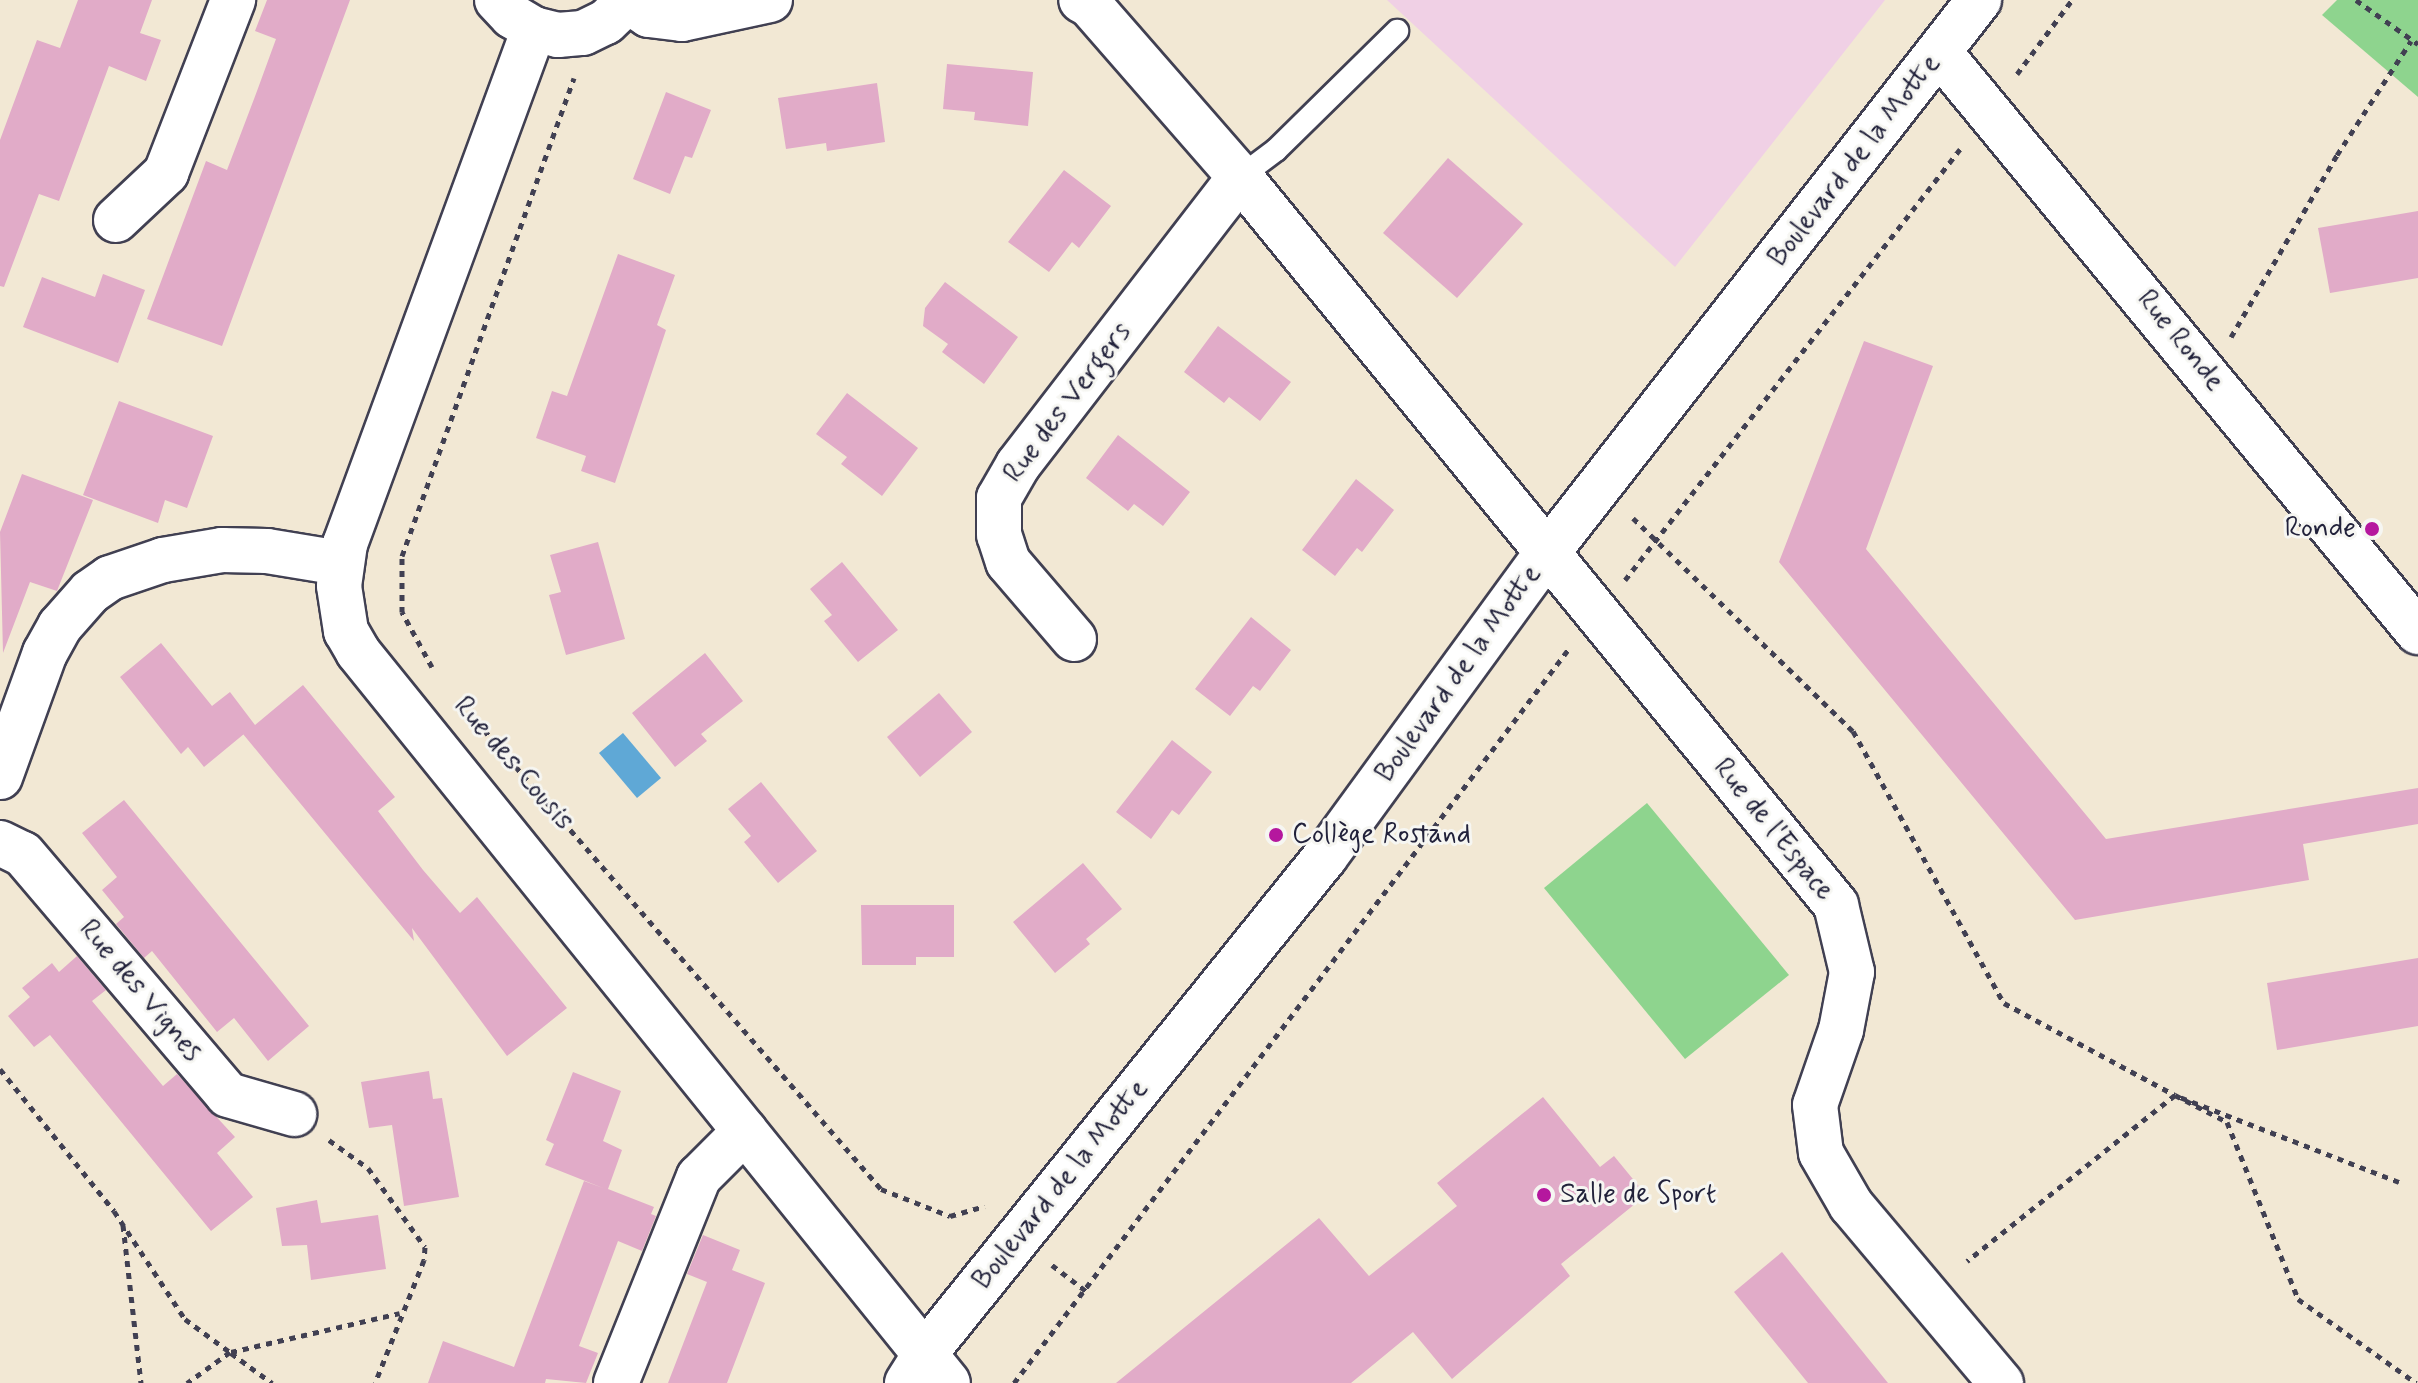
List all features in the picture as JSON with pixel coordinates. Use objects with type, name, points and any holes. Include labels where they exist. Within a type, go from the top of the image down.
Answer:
[{"type":"street","points":[[116,220],[166,173],[233,0]]},
{"type":"street","points":[[497,0],[512,16],[534,29],[558,35],[606,22],[628,1],[649,15],[682,19],[770,0]]},
{"type":"street","points":[[1081,0],[1090,5],[1240,177],[1547,553]]},
{"type":"street","name":"Boulevard de la Motte","points":[[927,1373],[1019,1237],[1325,857],[1547,553],[1979,0]]},
{"type":"street","name":"Rue des Cousis","points":[[534,29],[340,563],[341,609],[346,631],[358,652],[745,1131],[927,1373]]},
{"type":"street","name":"Rue Ronde","points":[[1940,53],[2418,632]]},
{"type":"street","name":"Rue des Vergers","points":[[1074,639],[1008,562],[999,535],[999,498],[1018,465],[1240,177]]},
{"type":"street","points":[[0,777],[45,653],[60,626],[90,592],[110,578],[163,560],[222,550],[267,551],[340,563]]},
{"type":"street","name":"Rue de l'Espace","points":[[1547,553],[1836,905],[1852,972],[1841,1030],[1815,1105],[1821,1153],[1860,1216],[2001,1383]]},
{"type":"street","name":"Rue des Vignes","points":[[0,843],[23,854],[228,1095],[294,1114]]},
{"type":"street","points":[[616,1383],[699,1177],[745,1131]]},
{"type":"lane","points":[[1240,177],[1276,150],[1397,31]]},
{"type":"path","points":[[1014,1383],[1595,614],[1659,540],[2072,0]]},
{"type":"path","points":[[2356,0],[2418,44]]},
{"type":"path","name":"Rue des Cousis","points":[[435,674],[402,612],[402,556],[460,386],[592,28]]},
{"type":"path","points":[[2208,375],[2337,155],[2411,41]]},
{"type":"path","points":[[1598,488],[1659,540],[1853,731],[2004,1003],[2227,1122],[2298,1299],[2416,1383]]},
{"type":"path","name":"Rue des Cousis","points":[[477,722],[881,1189],[950,1216],[987,1206],[1019,1237],[1086,1291]]},
{"type":"path","points":[[0,1069],[123,1224],[185,1319],[272,1383]]},
{"type":"path","points":[[2175,1095],[2399,1182]]},
{"type":"path","points":[[1967,1261],[2175,1095]]},
{"type":"path","points":[[294,1114],[368,1168],[425,1247],[424,1260],[375,1383]]},
{"type":"path","points":[[123,1224],[141,1383]]},
{"type":"path","points":[[187,1383],[230,1352],[401,1313]]},
{"type":"shaded area","points":[[1387,0],[1885,0],[1675,267]]},
{"type":"green space","points":[[2337,0],[2418,0],[2418,97],[2322,15]]},
{"type":"green space","points":[[1647,803],[1789,975],[1685,1059],[1544,888]]},
{"type":"water","points":[[623,733],[661,778],[637,798],[599,753]]},
{"type":"building","points":[[78,0],[152,0],[140,33],[161,40],[146,81],[109,66],[59,201],[39,194],[4,287],[0,286],[0,140],[37,40],[60,48]]},
{"type":"building","points":[[267,0],[350,0],[222,346],[147,319],[206,161],[227,170],[257,91],[276,39],[255,31]]},
{"type":"building","points":[[947,64],[1033,72],[1028,126],[974,120],[975,112],[943,109]]},
{"type":"building","points":[[877,83],[885,142],[827,151],[826,143],[786,149],[778,98]]},
{"type":"building","points":[[666,92],[711,110],[692,158],[685,156],[670,194],[633,179]]},
{"type":"building","points":[[1448,158],[1523,224],[1457,298],[1383,233]]},
{"type":"building","points":[[1064,170],[1111,206],[1079,248],[1072,242],[1049,272],[1008,242]]},
{"type":"building","points":[[2418,211],[2418,278],[2330,293],[2318,228]]},
{"type":"building","points":[[618,254],[675,275],[657,325],[666,330],[615,483],[581,471],[586,456],[536,438],[552,391],[567,396]]},
{"type":"building","points":[[103,274],[145,290],[118,363],[23,327],[42,277],[95,297]]},
{"type":"building","points":[[945,282],[1018,337],[984,384],[942,352],[948,344],[923,326],[925,308]]},
{"type":"building","points":[[1218,326],[1291,382],[1260,421],[1229,397],[1224,403],[1184,372]]},
{"type":"building","points":[[1864,341],[1933,366],[1866,549],[2106,839],[2418,788],[2418,824],[2303,844],[2309,880],[2075,920],[1779,562]]},
{"type":"building","points":[[847,393],[918,448],[882,496],[841,464],[847,457],[816,434]]},
{"type":"building","points":[[119,401],[213,436],[187,508],[165,500],[158,523],[83,495]]},
{"type":"building","points":[[1118,435],[1190,492],[1163,526],[1134,504],[1128,511],[1086,478]]},
{"type":"building","points":[[22,474],[93,500],[57,591],[30,582],[3,653],[0,532]]},
{"type":"building","points":[[1356,479],[1394,510],[1362,552],[1357,548],[1335,576],[1302,550]]},
{"type":"building","points":[[598,542],[625,639],[566,655],[549,595],[561,592],[550,555]]},
{"type":"building","points":[[842,562],[898,630],[858,662],[824,621],[832,615],[810,589]]},
{"type":"building","points":[[1251,617],[1291,650],[1260,691],[1253,686],[1230,716],[1195,689]]},
{"type":"building","points":[[161,643],[212,706],[230,692],[255,725],[303,685],[395,797],[378,811],[423,870],[460,913],[477,897],[567,1008],[507,1056],[412,928],[414,941],[243,734],[204,767],[188,747],[181,754],[120,677]]},
{"type":"building","points":[[705,653],[743,701],[701,734],[707,741],[675,767],[632,713]]},
{"type":"building","points":[[939,693],[972,732],[920,777],[887,737]]},
{"type":"building","points":[[1172,740],[1212,772],[1179,815],[1172,810],[1151,839],[1116,812]]},
{"type":"building","points":[[761,782],[817,851],[778,883],[744,842],[751,836],[728,809]]},
{"type":"building","points":[[124,800],[309,1026],[268,1061],[234,1018],[217,1032],[152,951],[144,958],[116,924],[124,917],[102,890],[117,877],[82,833]]},
{"type":"building","points":[[1083,863],[1122,909],[1086,939],[1090,944],[1055,973],[1013,922]]},
{"type":"building","points":[[861,905],[954,905],[954,957],[916,957],[916,965],[862,965]]},
{"type":"building","points":[[77,956],[106,990],[92,1001],[163,1086],[177,1074],[235,1137],[217,1153],[253,1197],[211,1231],[50,1035],[34,1047],[8,1016],[30,997],[22,988],[52,963],[59,972]]},
{"type":"building","points":[[2418,958],[2418,1026],[2277,1050],[2267,983]]},
{"type":"building","points":[[429,1071],[433,1099],[442,1098],[459,1197],[404,1206],[392,1125],[369,1128],[361,1082]]},
{"type":"building","points":[[573,1072],[621,1091],[603,1141],[622,1150],[608,1189],[654,1207],[651,1214],[656,1216],[642,1251],[618,1241],[579,1346],[598,1353],[586,1383],[546,1379],[545,1383],[428,1383],[443,1341],[514,1367],[584,1181],[603,1188],[545,1165],[554,1144],[546,1140]]},
{"type":"building","points":[[1543,1097],[1600,1167],[1614,1156],[1646,1195],[1561,1264],[1570,1276],[1452,1379],[1413,1332],[1351,1383],[1116,1383],[1319,1218],[1369,1276],[1457,1206],[1437,1183]]},
{"type":"building","points":[[317,1200],[321,1223],[378,1215],[386,1269],[311,1280],[307,1245],[282,1246],[276,1208]]},
{"type":"building","points":[[703,1235],[740,1250],[732,1270],[765,1283],[727,1383],[668,1383],[707,1282],[687,1274]]},
{"type":"building","points":[[1782,1252],[1888,1383],[1808,1383],[1734,1292]]},
{"type":"place","name":"Ronde","points":[[2372,529]]},
{"type":"place","name":"Collège Rostand","points":[[1276,835]]},
{"type":"place","name":"Salle de Sport","points":[[1544,1195]]}]
